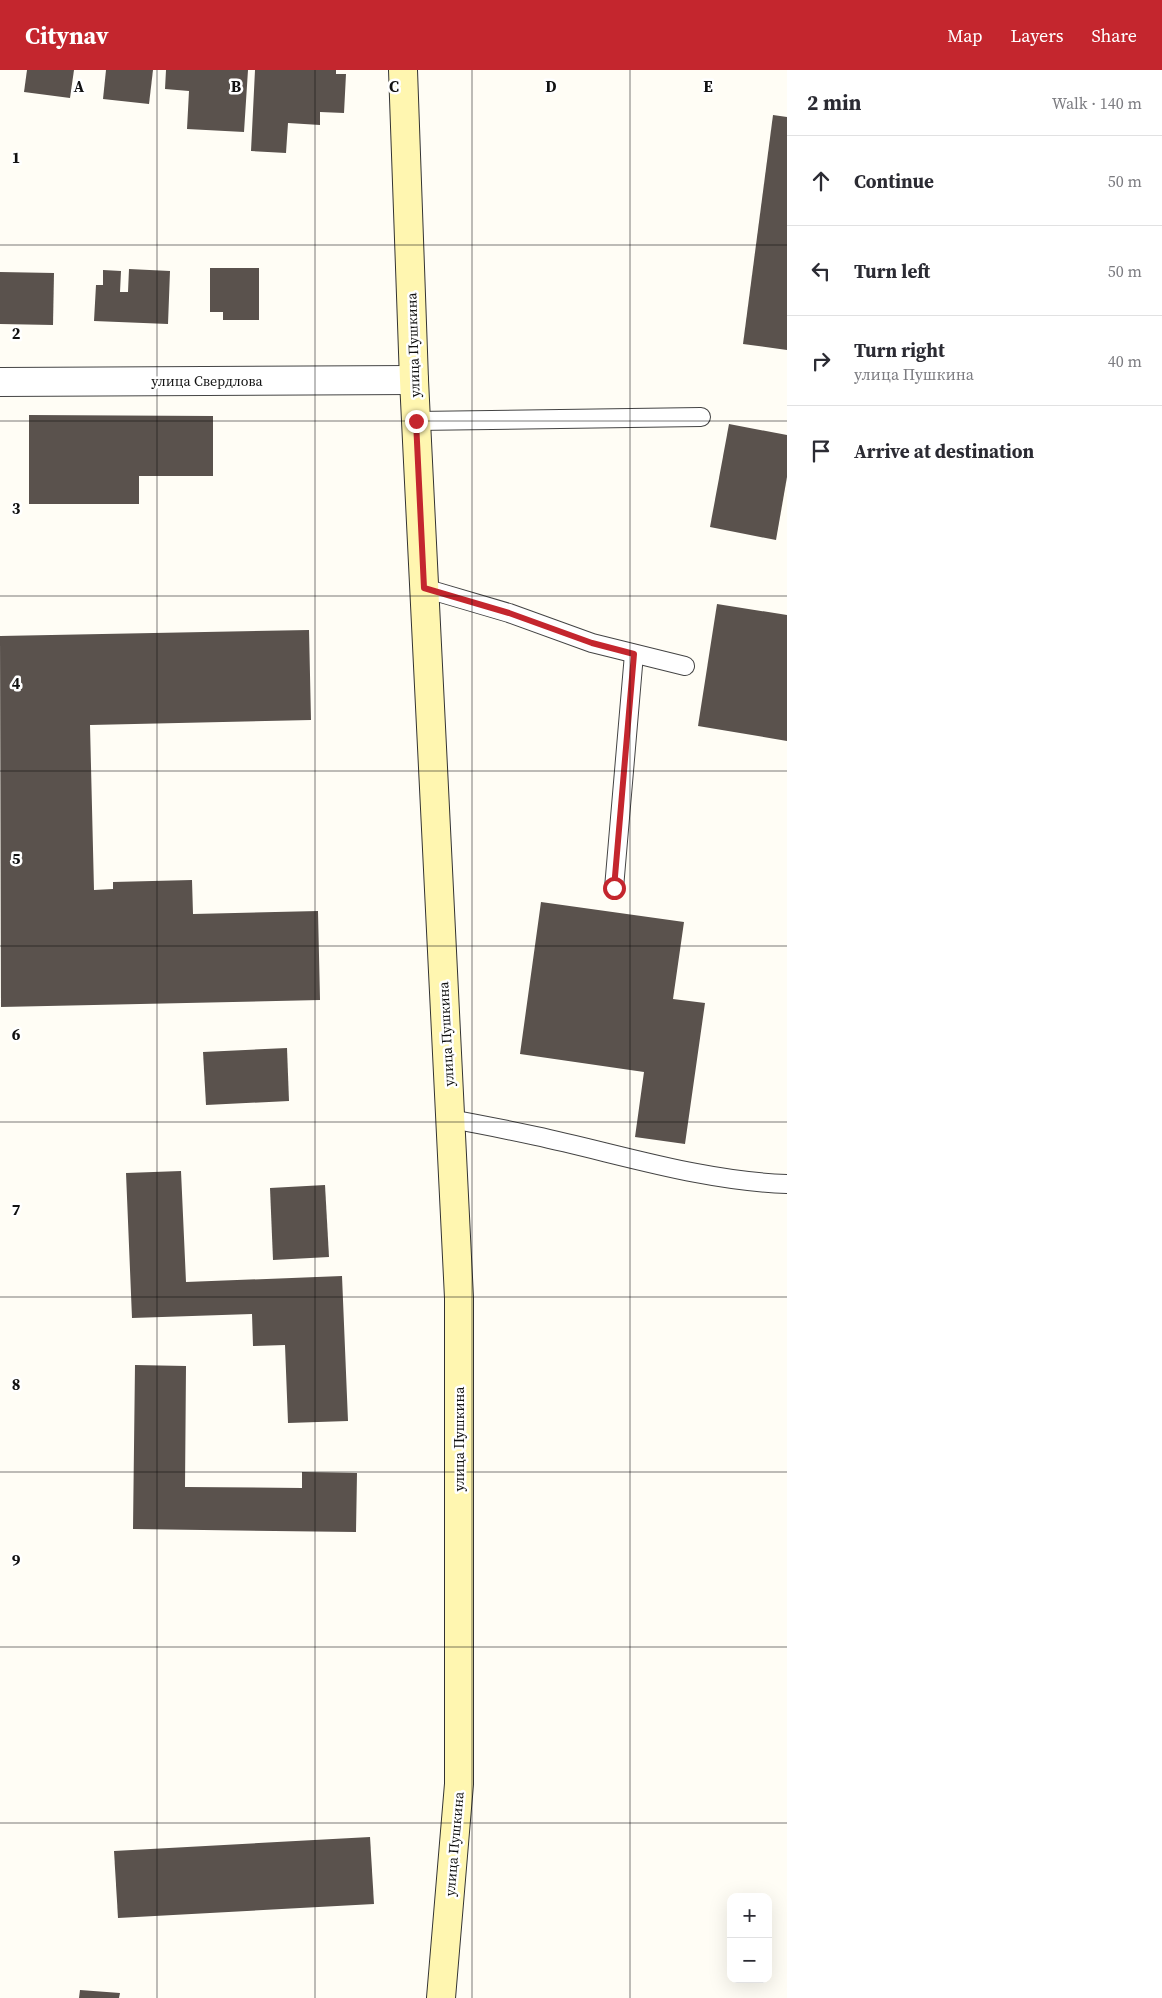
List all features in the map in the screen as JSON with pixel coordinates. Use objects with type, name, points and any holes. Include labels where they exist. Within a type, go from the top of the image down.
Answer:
[{"type":"street","name":"улица Пушкина","points":[[403,70],[414,380],[459,1298],[459,1784],[441,1998]]},
{"type":"street","name":"улица Свердлова","points":[[0,382],[414,380]]},
{"type":"lane","points":[[416,421],[701,417]]},
{"type":"lane","points":[[424,588],[509,613],[592,643],[685,666]]},
{"type":"lane","points":[[614,888],[634,654]]},
{"type":"lane","points":[[450,1119],[536,1136],[662,1167],[752,1183],[787,1184]]},
{"type":"building","points":[[27,70],[74,70],[70,98],[24,92]]},
{"type":"building","points":[[106,70],[153,70],[149,104],[103,99]]},
{"type":"building","points":[[166,70],[248,70],[244,132],[187,129],[189,91],[165,89]]},
{"type":"building","points":[[255,70],[336,70],[336,74],[346,74],[344,113],[320,112],[320,125],[288,123],[286,153],[251,151]]},
{"type":"building","points":[[773,115],[787,117],[787,350],[743,344]]},
{"type":"building","points":[[210,268],[259,268],[259,320],[223,320],[223,312],[210,312]]},
{"type":"building","points":[[129,269],[170,271],[168,324],[94,321],[96,285],[103,285],[103,270],[121,271],[120,292],[128,292]]},
{"type":"building","points":[[0,272],[54,273],[53,325],[0,324]]},
{"type":"building","points":[[29,415],[213,416],[213,476],[139,476],[139,504],[29,504]]},
{"type":"building","points":[[729,424],[787,435],[787,477],[776,540],[710,527]]},
{"type":"building","points":[[717,604],[787,615],[787,741],[698,726]]},
{"type":"building","points":[[309,630],[311,720],[90,725],[94,890],[113,889],[113,882],[192,880],[193,914],[318,911],[320,1000],[1,1007],[0,636]]},
{"type":"building","points":[[541,902],[684,922],[673,999],[705,1003],[685,1144],[635,1137],[644,1072],[520,1054]]},
{"type":"building","points":[[287,1048],[289,1101],[206,1105],[203,1052]]},
{"type":"building","points":[[181,1171],[186,1282],[342,1276],[348,1421],[288,1423],[285,1345],[253,1346],[252,1314],[132,1318],[126,1173]]},
{"type":"building","points":[[325,1185],[329,1257],[273,1260],[270,1188]]},
{"type":"building","points":[[135,1365],[186,1366],[185,1487],[302,1488],[302,1472],[357,1473],[356,1532],[133,1529]]},
{"type":"building","points":[[370,1837],[374,1904],[118,1918],[114,1851]]},
{"type":"building","points":[[80,1990],[120,1993],[119,1998],[79,1998]]},
{"type":"route","points":[[416,421],[424,588],[509,613],[592,643],[634,654],[614,888]]}]
